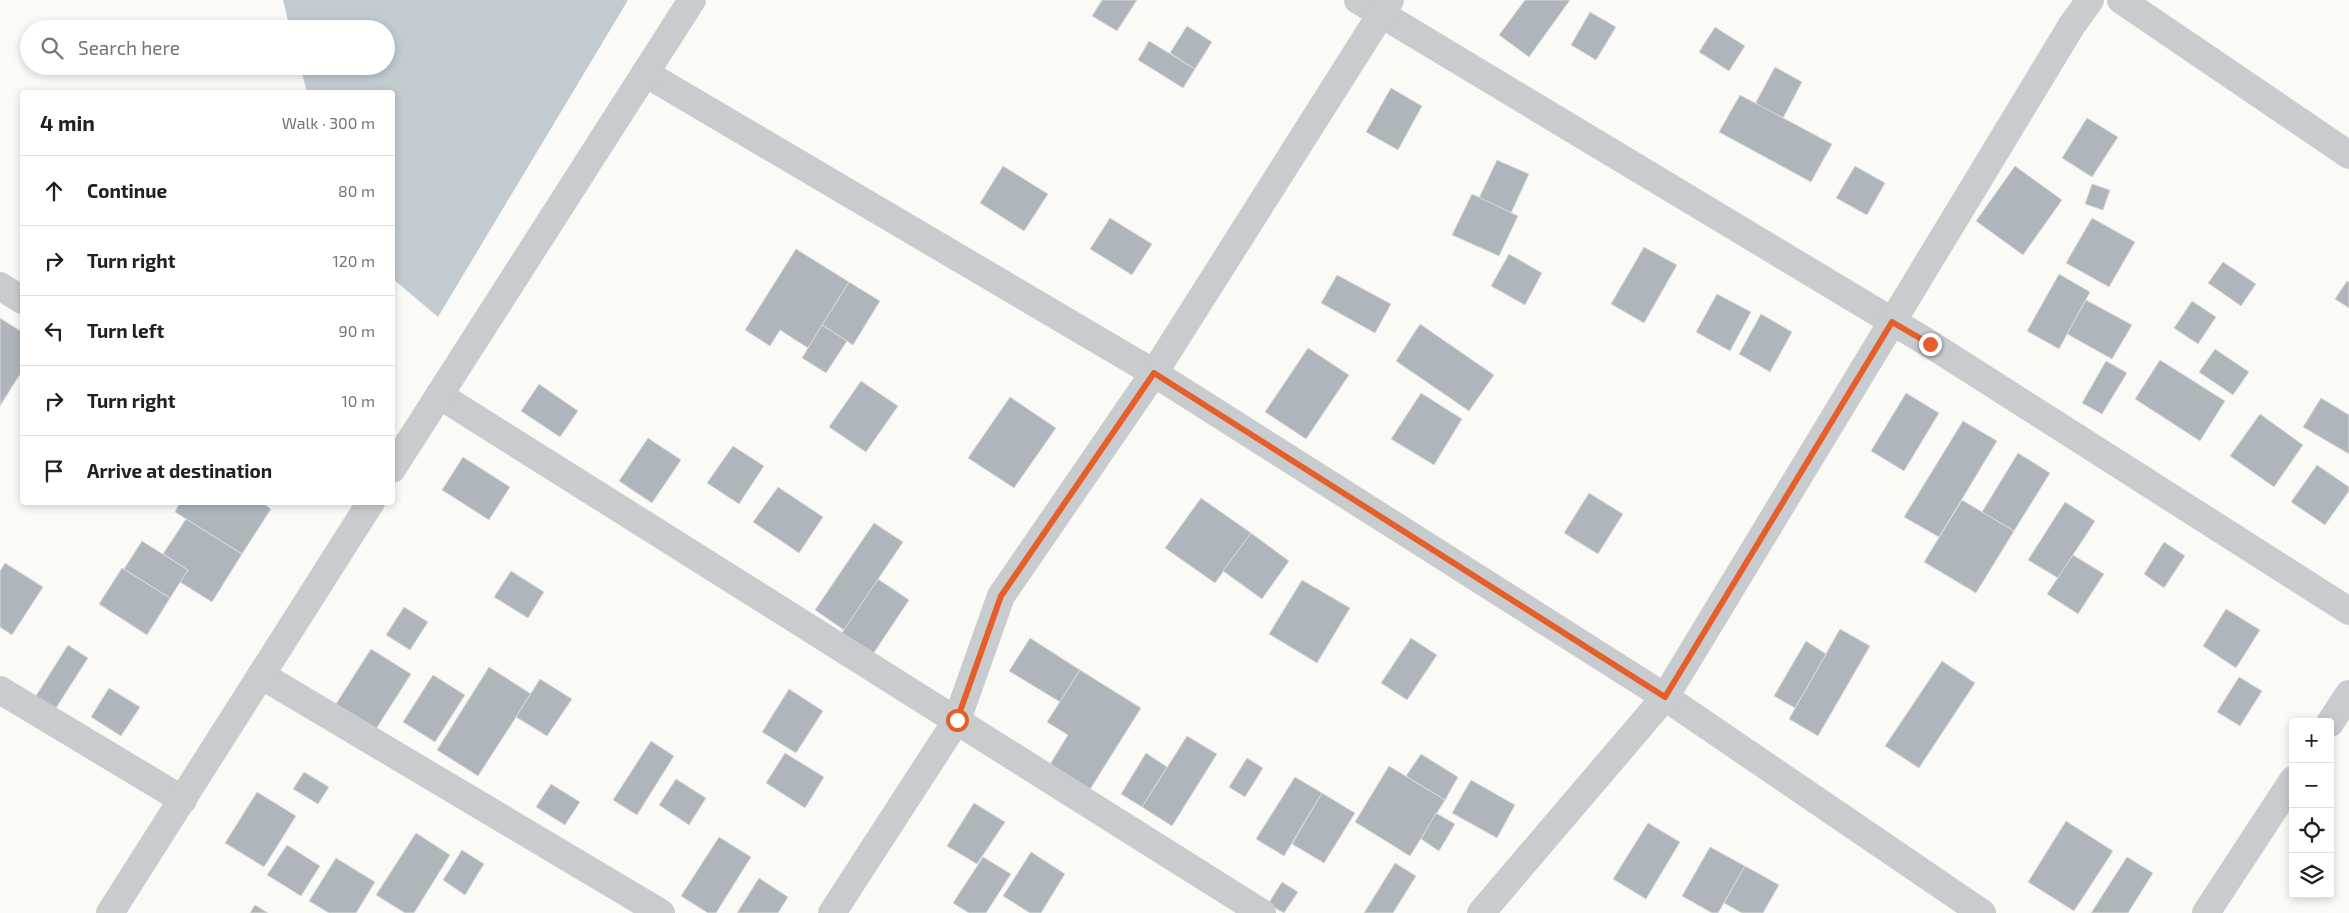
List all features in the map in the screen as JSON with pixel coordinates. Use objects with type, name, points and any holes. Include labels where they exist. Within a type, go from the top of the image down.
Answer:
[{"type":"street","points":[[395,464],[692,0]]},
{"type":"street","points":[[1358,0],[1386,7],[1892,322],[2349,611]]},
{"type":"street","points":[[1481,913],[1665,697],[2072,25],[2090,0]]},
{"type":"street","points":[[2121,0],[2349,154]]},
{"type":"street","points":[[832,913],[957,720],[1001,596],[1154,373],[1386,7]]},
{"type":"street","points":[[645,73],[1154,373],[1665,697],[1982,913]]},
{"type":"street","points":[[0,286],[20,299]]},
{"type":"street","points":[[439,395],[1262,913]]},
{"type":"street","points":[[110,913],[261,675],[364,505]]},
{"type":"street","points":[[261,675],[661,913]]},
{"type":"street","points":[[0,690],[183,800]]},
{"type":"street","points":[[2333,718],[2349,694]]},
{"type":"street","points":[[2206,913],[2289,786]]},
{"type":"shaded area","points":[[283,0],[628,0],[438,317],[395,281],[395,90],[306,90],[302,75],[395,75],[395,20],[288,20]]},
{"type":"building","points":[[1102,0],[1137,0],[1117,31],[1092,16]]},
{"type":"building","points":[[1525,0],[1570,0],[1529,57],[1499,35]]},
{"type":"building","points":[[1590,12],[1616,27],[1596,60],[1571,45]]},
{"type":"building","points":[[1187,26],[1212,42],[1195,69],[1170,53]]},
{"type":"building","points":[[1715,27],[1745,46],[1729,71],[1699,52]]},
{"type":"building","points":[[1149,41],[1195,69],[1183,88],[1138,60]]},
{"type":"building","points":[[1775,67],[1802,82],[1783,118],[1755,104]]},
{"type":"building","points":[[1391,88],[1422,106],[1398,150],[1366,132]]},
{"type":"building","points":[[1740,95],[1832,144],[1811,182],[1719,132]]},
{"type":"building","points":[[2087,118],[2118,137],[2092,177],[2062,158]]},
{"type":"building","points":[[1497,160],[1529,174],[1511,213],[1479,198]]},
{"type":"building","points":[[1003,166],[1048,194],[1024,231],[980,203]]},
{"type":"building","points":[[1855,166],[1885,183],[1867,215],[1836,198]]},
{"type":"building","points":[[2015,166],[2062,200],[2023,255],[1976,221]]},
{"type":"building","points":[[2092,184],[2110,190],[2103,210],[2085,204]]},
{"type":"building","points":[[1472,194],[1518,216],[1499,256],[1452,235]]},
{"type":"building","points":[[1110,218],[1152,244],[1132,275],[1090,249]]},
{"type":"building","points":[[2092,218],[2135,242],[2109,287],[2066,263]]},
{"type":"building","points":[[1644,247],[1677,265],[1644,323],[1611,304]]},
{"type":"building","points":[[796,249],[849,282],[808,348],[780,330],[770,346],[745,330]]},
{"type":"building","points":[[1509,254],[1542,273],[1525,305],[1491,286]]},
{"type":"building","points":[[2223,262],[2256,284],[2241,306],[2208,283]]},
{"type":"building","points":[[2059,274],[2090,292],[2059,349],[2027,331]]},
{"type":"building","points":[[1337,275],[1391,304],[1375,333],[1321,303]]},
{"type":"building","points":[[2347,281],[2349,282],[2349,308],[2335,299]]},
{"type":"building","points":[[849,282],[880,301],[853,345],[822,325]]},
{"type":"building","points":[[1717,294],[1751,312],[1730,351],[1696,332]]},
{"type":"building","points":[[2086,300],[2132,325],[2112,359],[2067,334]]},
{"type":"building","points":[[2192,301],[2216,317],[2198,344],[2174,328]]},
{"type":"building","points":[[1761,314],[1792,332],[1770,372],[1739,354]]},
{"type":"building","points":[[0,318],[20,331],[20,374],[0,406]]},
{"type":"building","points":[[1420,324],[1494,375],[1469,411],[1396,361]]},
{"type":"building","points":[[822,325],[847,341],[826,373],[802,358]]},
{"type":"building","points":[[1308,348],[1349,375],[1306,439],[1265,412]]},
{"type":"building","points":[[2215,349],[2249,372],[2233,395],[2199,372]]},
{"type":"building","points":[[2160,360],[2225,401],[2200,441],[2135,399]]},
{"type":"building","points":[[2106,361],[2127,373],[2102,414],[2082,403]]},
{"type":"building","points":[[861,381],[898,406],[866,452],[829,427]]},
{"type":"building","points":[[539,384],[578,411],[560,437],[521,411]]},
{"type":"building","points":[[1421,393],[1462,419],[1434,465],[1391,439]]},
{"type":"building","points":[[1906,393],[1939,413],[1904,471],[1871,451]]},
{"type":"building","points":[[1010,397],[1056,428],[1014,488],[968,458]]},
{"type":"building","points":[[2321,398],[2349,415],[2349,454],[2303,427]]},
{"type":"building","points":[[2260,414],[2303,445],[2274,487],[2230,456]]},
{"type":"building","points":[[1963,421],[1997,441],[1939,537],[1904,517]]},
{"type":"building","points":[[648,438],[681,460],[652,503],[619,481]]},
{"type":"building","points":[[733,446],[764,466],[739,504],[707,483]]},
{"type":"building","points":[[2018,453],[2050,473],[2014,531],[1982,512]]},
{"type":"building","points":[[463,457],[510,487],[489,520],[442,490]]},
{"type":"building","points":[[2317,465],[2349,487],[2349,491],[2325,525],[2291,502]]},
{"type":"building","points":[[778,487],[823,517],[799,553],[753,522]]},
{"type":"building","points":[[1589,493],[1623,514],[1598,554],[1564,533]]},
{"type":"building","points":[[1201,498],[1251,533],[1215,583],[1165,548]]},
{"type":"building","points":[[1962,500],[2014,531],[1976,593],[1924,562]]},
{"type":"building","points":[[2065,502],[2095,521],[2058,578],[2028,560]]},
{"type":"building","points":[[178,505],[265,505],[271,509],[242,554],[175,512]]},
{"type":"building","points":[[186,519],[242,554],[212,602],[180,582],[188,570],[163,554]]},
{"type":"building","points":[[874,523],[903,542],[844,630],[815,610]]},
{"type":"building","points":[[1251,533],[1289,561],[1262,599],[1223,571]]},
{"type":"building","points":[[142,541],[188,570],[170,598],[124,569]]},
{"type":"building","points":[[2164,542],[2185,556],[2164,588],[2144,574]]},
{"type":"building","points":[[2073,555],[2104,574],[2078,614],[2047,594]]},
{"type":"building","points":[[5,563],[43,587],[12,635],[0,627],[0,571]]},
{"type":"building","points":[[122,568],[170,598],[147,635],[99,604]]},
{"type":"building","points":[[511,571],[544,592],[528,618],[494,597]]},
{"type":"building","points":[[878,579],[909,600],[871,657],[840,636]]},
{"type":"building","points":[[1302,580],[1350,608],[1317,663],[1269,634]]},
{"type":"building","points":[[404,607],[428,622],[410,650],[386,635]]},
{"type":"building","points":[[2226,609],[2260,630],[2236,668],[2203,646]]},
{"type":"building","points":[[1840,629],[1870,646],[1818,736],[1789,719]]},
{"type":"building","points":[[1030,638],[1080,670],[1060,702],[1009,671]]},
{"type":"building","points":[[1411,638],[1437,655],[1407,700],[1381,683]]},
{"type":"building","points":[[1806,641],[1826,654],[1795,708],[1774,696]]},
{"type":"building","points":[[68,645],[88,658],[54,711],[34,699]]},
{"type":"building","points":[[371,649],[411,674],[376,729],[336,704]]},
{"type":"building","points":[[1942,661],[1975,683],[1919,768],[1885,746]]},
{"type":"building","points":[[489,667],[531,694],[478,776],[437,750]]},
{"type":"building","points":[[1080,670],[1141,708],[1089,791],[1049,766],[1068,735],[1047,722]]},
{"type":"building","points":[[433,675],[465,695],[435,742],[403,722]]},
{"type":"building","points":[[2239,677],[2262,691],[2240,726],[2217,712]]},
{"type":"building","points":[[540,679],[572,699],[547,736],[516,717]]},
{"type":"building","points":[[109,688],[140,707],[121,736],[91,717]]},
{"type":"building","points":[[789,689],[823,711],[796,753],[762,732]]},
{"type":"building","points":[[1187,736],[1217,754],[1172,826],[1142,807]]},
{"type":"building","points":[[651,741],[674,756],[637,815],[613,800]]},
{"type":"building","points":[[785,753],[824,777],[805,808],[766,783]]},
{"type":"building","points":[[1146,753],[1167,767],[1142,807],[1121,794]]},
{"type":"building","points":[[1421,754],[1458,777],[1445,800],[1406,776]]},
{"type":"building","points":[[1247,758],[1263,768],[1245,797],[1229,787]]},
{"type":"building","points":[[1389,766],[1445,800],[1410,856],[1355,822]]},
{"type":"building","points":[[304,772],[329,787],[318,804],[293,789]]},
{"type":"building","points":[[1295,777],[1322,793],[1284,856],[1256,839]]},
{"type":"building","points":[[676,779],[706,798],[689,825],[659,805]]},
{"type":"building","points":[[1471,780],[1515,805],[1497,838],[1452,813]]},
{"type":"building","points":[[551,784],[580,802],[565,825],[536,807]]},
{"type":"building","points":[[257,792],[296,816],[264,867],[225,843]]},
{"type":"building","points":[[1322,793],[1355,813],[1324,863],[1292,844]]},
{"type":"building","points":[[974,803],[1005,822],[977,864],[947,846]]},
{"type":"building","points":[[1436,813],[1455,824],[1439,851],[1421,839]]},
{"type":"building","points":[[2066,821],[2113,851],[2074,911],[2028,882]]},
{"type":"building","points":[[1648,823],[1680,842],[1646,899],[1613,879]]},
{"type":"building","points":[[416,833],[450,855],[414,913],[405,913],[376,895]]},
{"type":"building","points":[[719,837],[751,857],[716,913],[708,913],[681,896]]},
{"type":"building","points":[[287,845],[320,866],[301,896],[267,875]]},
{"type":"building","points":[[1710,847],[1745,866],[1718,913],[1712,913],[1682,896]]},
{"type":"building","points":[[462,850],[484,864],[465,895],[443,880]]},
{"type":"building","points":[[1031,852],[1065,874],[1041,913],[1030,913],[1003,896]]},
{"type":"building","points":[[983,857],[1011,874],[986,913],[969,913],[953,903]]},
{"type":"building","points":[[2127,857],[2153,873],[2128,913],[2091,913]]},
{"type":"building","points":[[336,858],[375,882],[356,913],[329,913],[309,901]]},
{"type":"building","points":[[1395,863],[1416,876],[1393,913],[1364,913]]},
{"type":"building","points":[[1745,866],[1779,885],[1763,913],[1742,913],[1724,903]]},
{"type":"building","points":[[759,878],[788,897],[778,913],[737,913]]},
{"type":"building","points":[[1282,882],[1298,892],[1284,913],[1268,904]]},
{"type":"building","points":[[255,905],[268,913],[250,913]]},
{"type":"route","points":[[957,720],[1001,596],[1154,373],[1665,697],[1892,322],[1930,344]]}]
